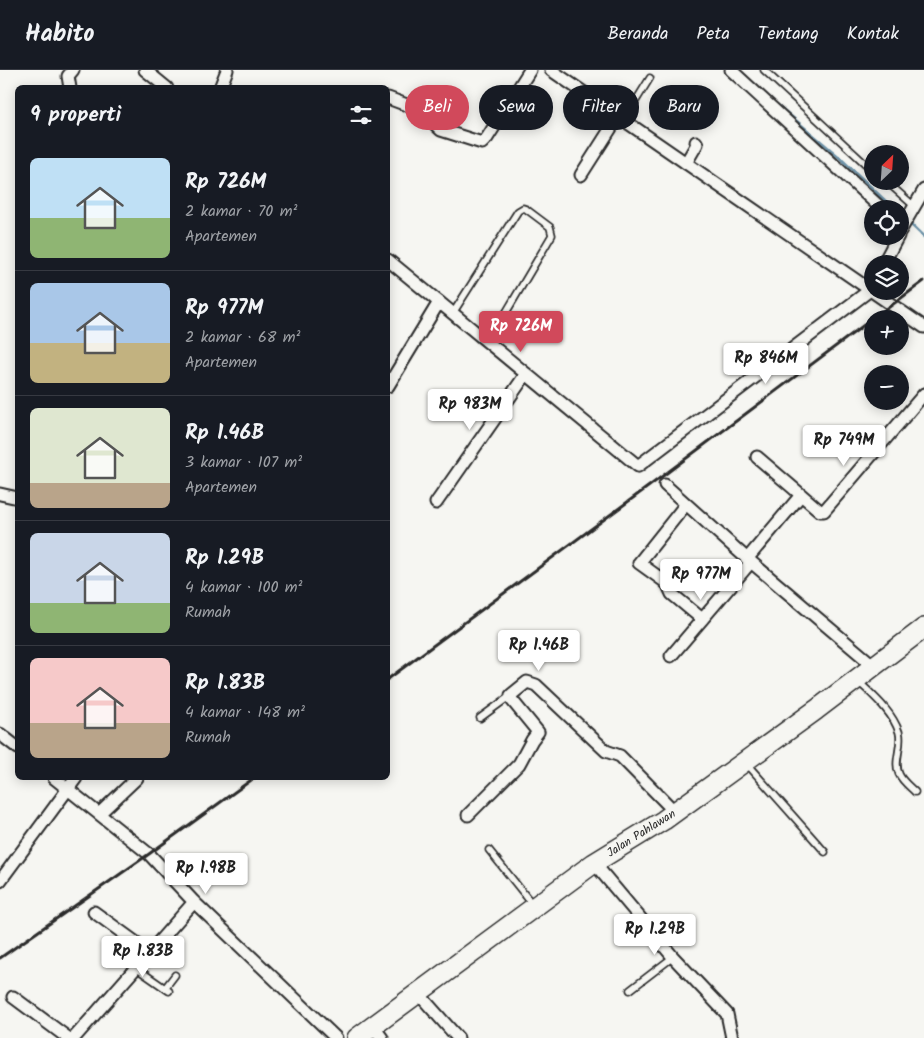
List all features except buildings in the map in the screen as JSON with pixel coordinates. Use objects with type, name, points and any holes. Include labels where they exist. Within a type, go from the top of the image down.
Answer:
[{"type":"highway","name":"Jalan Pahlawan","points":[[357,1038],[377,1032],[418,993],[534,906],[594,863],[676,812],[924,628]]},
{"type":"street","points":[[70,85],[68,76],[73,70]]},
{"type":"street","points":[[145,70],[164,85]]},
{"type":"street","points":[[221,85],[227,70]]},
{"type":"street","points":[[390,99],[420,110],[441,130],[482,143],[530,70]]},
{"type":"street","points":[[551,70],[573,85]]},
{"type":"street","points":[[731,70],[872,200]]},
{"type":"street","points":[[581,175],[613,130]]},
{"type":"street","points":[[638,130],[864,283]]},
{"type":"street","points":[[686,163],[697,144],[696,142]]},
{"type":"street","points":[[909,215],[924,190]]},
{"type":"street","points":[[390,262],[638,466],[864,293]]},
{"type":"street","points":[[887,300],[924,327]]},
{"type":"street","points":[[390,383],[439,302]]},
{"type":"street","points":[[436,503],[526,374]]},
{"type":"street","points":[[757,457],[820,511],[824,511],[924,394]]},
{"type":"street","points":[[665,485],[749,560],[874,666]]},
{"type":"street","points":[[0,494],[15,497]]},
{"type":"street","points":[[670,656],[801,495]]},
{"type":"street","points":[[686,504],[639,563],[664,581],[672,594],[702,619]]},
{"type":"street","points":[[468,815],[518,764],[538,732],[510,696],[527,682],[536,685],[606,751],[620,756],[676,812]]},
{"type":"street","points":[[1,735],[15,746]]},
{"type":"street","points":[[57,780],[149,854],[194,902],[336,1038]]},
{"type":"street","points":[[0,881],[75,780]]},
{"type":"street","points":[[100,813],[135,780]]},
{"type":"street","points":[[594,863],[673,957],[727,1014],[731,1033],[721,1038]]},
{"type":"street","points":[[13,997],[68,1038],[136,968],[194,902]]},
{"type":"street","points":[[94,912],[149,952]]},
{"type":"street","points":[[418,993],[458,1038]]},
{"type":"lane","points":[[764,70],[864,163]]},
{"type":"lane","points":[[639,93],[650,78]]},
{"type":"lane","points":[[896,190],[914,207]]},
{"type":"lane","points":[[453,314],[518,211],[523,208],[526,209],[550,227],[552,235],[488,343]]},
{"type":"lane","points":[[856,679],[888,710],[899,731],[901,744],[897,761],[899,774],[915,792]]},
{"type":"lane","points":[[480,718],[510,696]]},
{"type":"lane","points":[[745,762],[825,852]]},
{"type":"lane","points":[[490,850],[534,906]]},
{"type":"lane","points":[[630,990],[673,957]]},
{"type":"lane","points":[[136,968],[167,990],[175,975]]},
{"type":"waterway","points":[[775,103],[839,157],[884,200]]},
{"type":"waterway","points":[[909,223],[924,237]]},
{"type":"railway","points":[[885,310],[924,281]]},
{"type":"railway","points":[[390,678],[864,325]]},
{"type":"railway","points":[[0,958],[251,780]]}]
